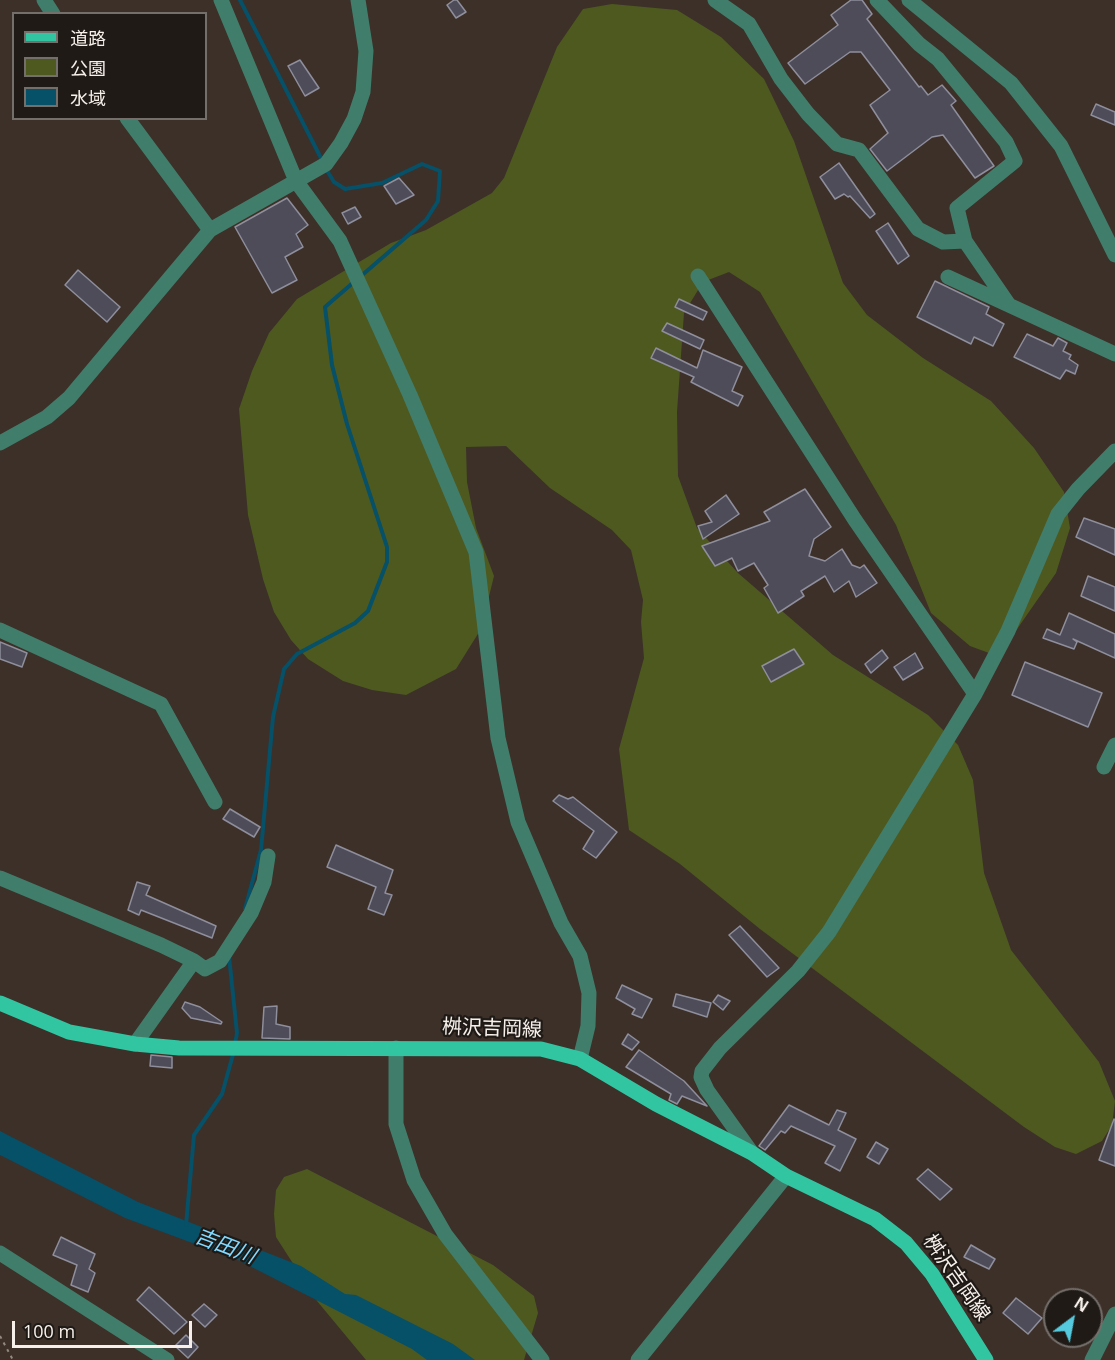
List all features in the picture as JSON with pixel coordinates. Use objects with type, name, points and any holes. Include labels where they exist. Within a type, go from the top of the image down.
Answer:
[{"type":"main road","name":"桝沢吉岡線","points":[[0,1002],[69,1032],[135,1044],[226,1048],[541,1049],[580,1059],[656,1104],[752,1153],[786,1176],[875,1219],[906,1243],[932,1274],[986,1360]]},
{"type":"street","points":[[221,0],[297,181],[340,241],[476,552],[498,738],[518,822],[561,923],[580,956],[589,993],[588,1026],[580,1059]]},
{"type":"street","points":[[0,443],[48,417],[69,398],[210,230],[322,167],[341,143],[354,119],[363,92],[366,51],[358,0]]},
{"type":"street","points":[[716,0],[749,24],[781,79],[808,114],[837,144],[859,150],[918,229],[943,242],[965,241]]},
{"type":"street","points":[[877,0],[919,44],[938,59],[1006,142],[1015,160],[957,208],[965,241],[1010,305]]},
{"type":"street","points":[[909,0],[1011,83],[1061,146],[1115,255]]},
{"type":"street","points":[[128,120],[210,230]]},
{"type":"street","points":[[698,276],[855,519],[975,694]]},
{"type":"street","points":[[948,277],[1115,354]]},
{"type":"street","points":[[752,1153],[707,1090],[701,1077],[702,1071],[720,1048],[798,971],[829,932],[899,814],[975,694],[1008,631],[1058,514],[1077,489],[1115,451]]},
{"type":"street","points":[[0,630],[161,705],[215,802]]},
{"type":"street","points":[[1104,767],[1115,745]]},
{"type":"street","points":[[0,878],[194,961],[205,969],[220,961],[251,913],[264,882],[268,856]]},
{"type":"street","points":[[135,1044],[194,961]]},
{"type":"street","points":[[396,1048],[396,1124],[414,1180],[445,1234],[542,1360]]},
{"type":"street","points":[[638,1360],[786,1176]]},
{"type":"street","points":[[0,1253],[167,1360]]},
{"type":"street","points":[[1092,1360],[1115,1314]]},
{"type":"path","points":[[0,1336],[13,1360]]},
{"type":"green space","points":[[612,4],[677,10],[721,37],[764,79],[794,141],[843,283],[867,315],[923,358],[991,401],[1034,448],[1064,492],[1070,528],[1056,573],[1006,645],[989,653],[970,646],[931,613],[896,525],[760,292],[729,272],[703,282],[684,313],[677,412],[678,476],[697,528],[738,573],[833,655],[928,715],[958,745],[973,780],[984,873],[1011,950],[1099,1062],[1115,1101],[1112,1125],[1102,1141],[1076,1154],[1055,1147],[1024,1127],[760,929],[680,864],[629,830],[619,749],[644,658],[641,622],[643,600],[631,550],[612,530],[550,488],[506,446],[466,447],[467,482],[476,528],[494,576],[481,629],[456,669],[406,695],[372,690],[343,681],[308,659],[291,640],[274,612],[263,579],[248,515],[239,409],[252,371],[269,333],[297,299],[391,243],[426,230],[492,193],[504,178],[557,47],[583,9]]},
{"type":"green space","points":[[307,1169],[493,1265],[534,1296],[538,1313],[524,1360],[366,1360],[317,1301],[276,1237],[274,1214],[276,1190],[284,1177]]},
{"type":"water","name":"吉田川","points":[[0,1131],[138,1202],[301,1266],[345,1294],[356,1295],[453,1344],[475,1360],[427,1360],[412,1349],[238,1260],[125,1218],[0,1155]]},
{"type":"building","points":[[457,0],[466,12],[456,18],[447,5]]},
{"type":"building","points":[[851,0],[862,0],[872,14],[867,19],[919,87],[921,86],[928,95],[942,85],[956,101],[951,105],[994,166],[975,178],[943,135],[932,137],[887,171],[870,149],[888,133],[870,105],[890,90],[861,52],[850,52],[805,84],[788,63],[838,25],[831,15]]},
{"type":"building","points":[[300,60],[319,88],[305,96],[288,66]]},
{"type":"building","points":[[1096,104],[1115,112],[1115,125],[1091,115]]},
{"type":"building","points":[[839,163],[875,214],[870,218],[850,196],[844,194],[835,199],[820,177]]},
{"type":"building","points":[[399,178],[414,195],[396,204],[384,186]]},
{"type":"building","points":[[287,198],[308,225],[296,234],[303,247],[285,257],[297,280],[272,293],[235,227]]},
{"type":"building","points":[[355,207],[361,217],[348,224],[342,213]]},
{"type":"building","points":[[888,223],[909,256],[898,264],[876,231]]},
{"type":"building","points":[[78,270],[120,307],[107,322],[65,285]]},
{"type":"building","points":[[935,281],[989,307],[986,314],[1004,324],[993,346],[974,337],[971,344],[917,317]]},
{"type":"building","points":[[679,299],[707,312],[703,320],[675,307]]},
{"type":"building","points":[[667,323],[704,340],[700,349],[662,331]]},
{"type":"building","points":[[1027,334],[1053,346],[1058,338],[1067,343],[1063,351],[1071,355],[1069,359],[1078,365],[1075,374],[1066,370],[1060,379],[1014,357]]},
{"type":"building","points":[[656,348],[697,368],[703,350],[742,367],[732,391],[743,396],[738,406],[691,382],[694,377],[651,358]]},
{"type":"building","points":[[805,489],[831,527],[814,539],[809,556],[825,561],[842,549],[852,565],[860,568],[864,565],[877,583],[856,597],[849,581],[834,592],[825,576],[801,591],[804,596],[778,613],[764,588],[768,585],[754,563],[738,571],[732,558],[715,566],[702,546],[770,521],[764,512]]},
{"type":"building","points":[[726,495],[739,514],[703,539],[698,526],[712,522],[705,511]]},
{"type":"building","points":[[1084,518],[1115,529],[1115,555],[1076,537]]},
{"type":"building","points":[[1088,576],[1115,587],[1115,611],[1081,596]]},
{"type":"building","points":[[1069,613],[1115,634],[1115,658],[1073,639],[1077,642],[1074,649],[1043,638],[1047,629],[1060,635]]},
{"type":"building","points":[[0,642],[27,653],[22,667],[0,659]]},
{"type":"building","points":[[794,649],[804,664],[771,682],[762,666]]},
{"type":"building","points":[[882,650],[888,658],[871,673],[865,664]]},
{"type":"building","points":[[915,653],[923,668],[903,680],[894,667]]},
{"type":"building","points":[[1025,662],[1102,693],[1088,727],[1012,695]]},
{"type":"building","points":[[559,795],[568,799],[573,797],[617,832],[596,858],[583,849],[594,831],[553,801]]},
{"type":"building","points":[[230,809],[260,827],[254,837],[223,819]]},
{"type":"building","points":[[336,845],[393,870],[385,893],[392,895],[384,915],[368,909],[376,887],[327,867]]},
{"type":"building","points":[[137,882],[150,886],[146,895],[216,926],[212,938],[141,910],[139,915],[128,910]]},
{"type":"building","points":[[740,926],[779,968],[767,977],[729,935]]},
{"type":"building","points":[[622,985],[652,999],[642,1018],[632,1014],[635,1009],[616,998]]},
{"type":"building","points":[[676,994],[711,1003],[707,1017],[673,1006]]},
{"type":"building","points":[[718,995],[730,1001],[723,1010],[713,1002]]},
{"type":"building","points":[[185,1002],[200,1007],[222,1022],[221,1024],[191,1018],[182,1008]]},
{"type":"building","points":[[277,1006],[276,1024],[290,1027],[290,1039],[262,1038],[264,1007]]},
{"type":"building","points":[[628,1034],[639,1042],[632,1050],[622,1044]]},
{"type":"building","points":[[639,1050],[684,1081],[707,1106],[682,1096],[677,1104],[669,1100],[671,1094],[626,1067]]},
{"type":"building","points":[[151,1055],[172,1057],[172,1068],[150,1066]]},
{"type":"building","points":[[789,1105],[829,1125],[837,1110],[846,1113],[838,1130],[856,1139],[840,1171],[825,1163],[835,1146],[791,1126],[785,1133],[781,1131],[765,1150],[759,1146]]},
{"type":"building","points":[[1115,1120],[1115,1166],[1099,1160]]},
{"type":"building","points":[[876,1142],[888,1149],[879,1164],[867,1157]]},
{"type":"building","points":[[928,1169],[952,1189],[940,1200],[917,1179]]},
{"type":"building","points":[[61,1237],[95,1254],[89,1269],[95,1273],[88,1292],[71,1285],[77,1265],[53,1255]]},
{"type":"building","points":[[971,1245],[995,1259],[989,1269],[964,1257]]},
{"type":"building","points":[[149,1287],[187,1322],[174,1334],[137,1300]]},
{"type":"building","points":[[1016,1298],[1042,1318],[1028,1334],[1003,1313]]},
{"type":"building","points":[[204,1304],[217,1315],[205,1327],[192,1315]]},
{"type":"building","points":[[186,1335],[198,1347],[188,1358],[175,1346]]},
{"type":"waterway","points":[[240,0],[323,162]]},
{"type":"waterway","points":[[326,169],[334,182],[345,189],[382,183],[422,164],[440,171],[438,201],[426,220],[361,276]]},
{"type":"waterway","points":[[245,909],[261,850],[273,717],[284,669],[297,654],[355,623],[368,611],[387,562],[387,547],[347,424],[332,365],[325,307],[355,281]]},
{"type":"waterway","points":[[229,956],[237,1033],[235,1044]]},
{"type":"waterway","points":[[186,1225],[194,1135],[222,1094],[234,1051]]}]
